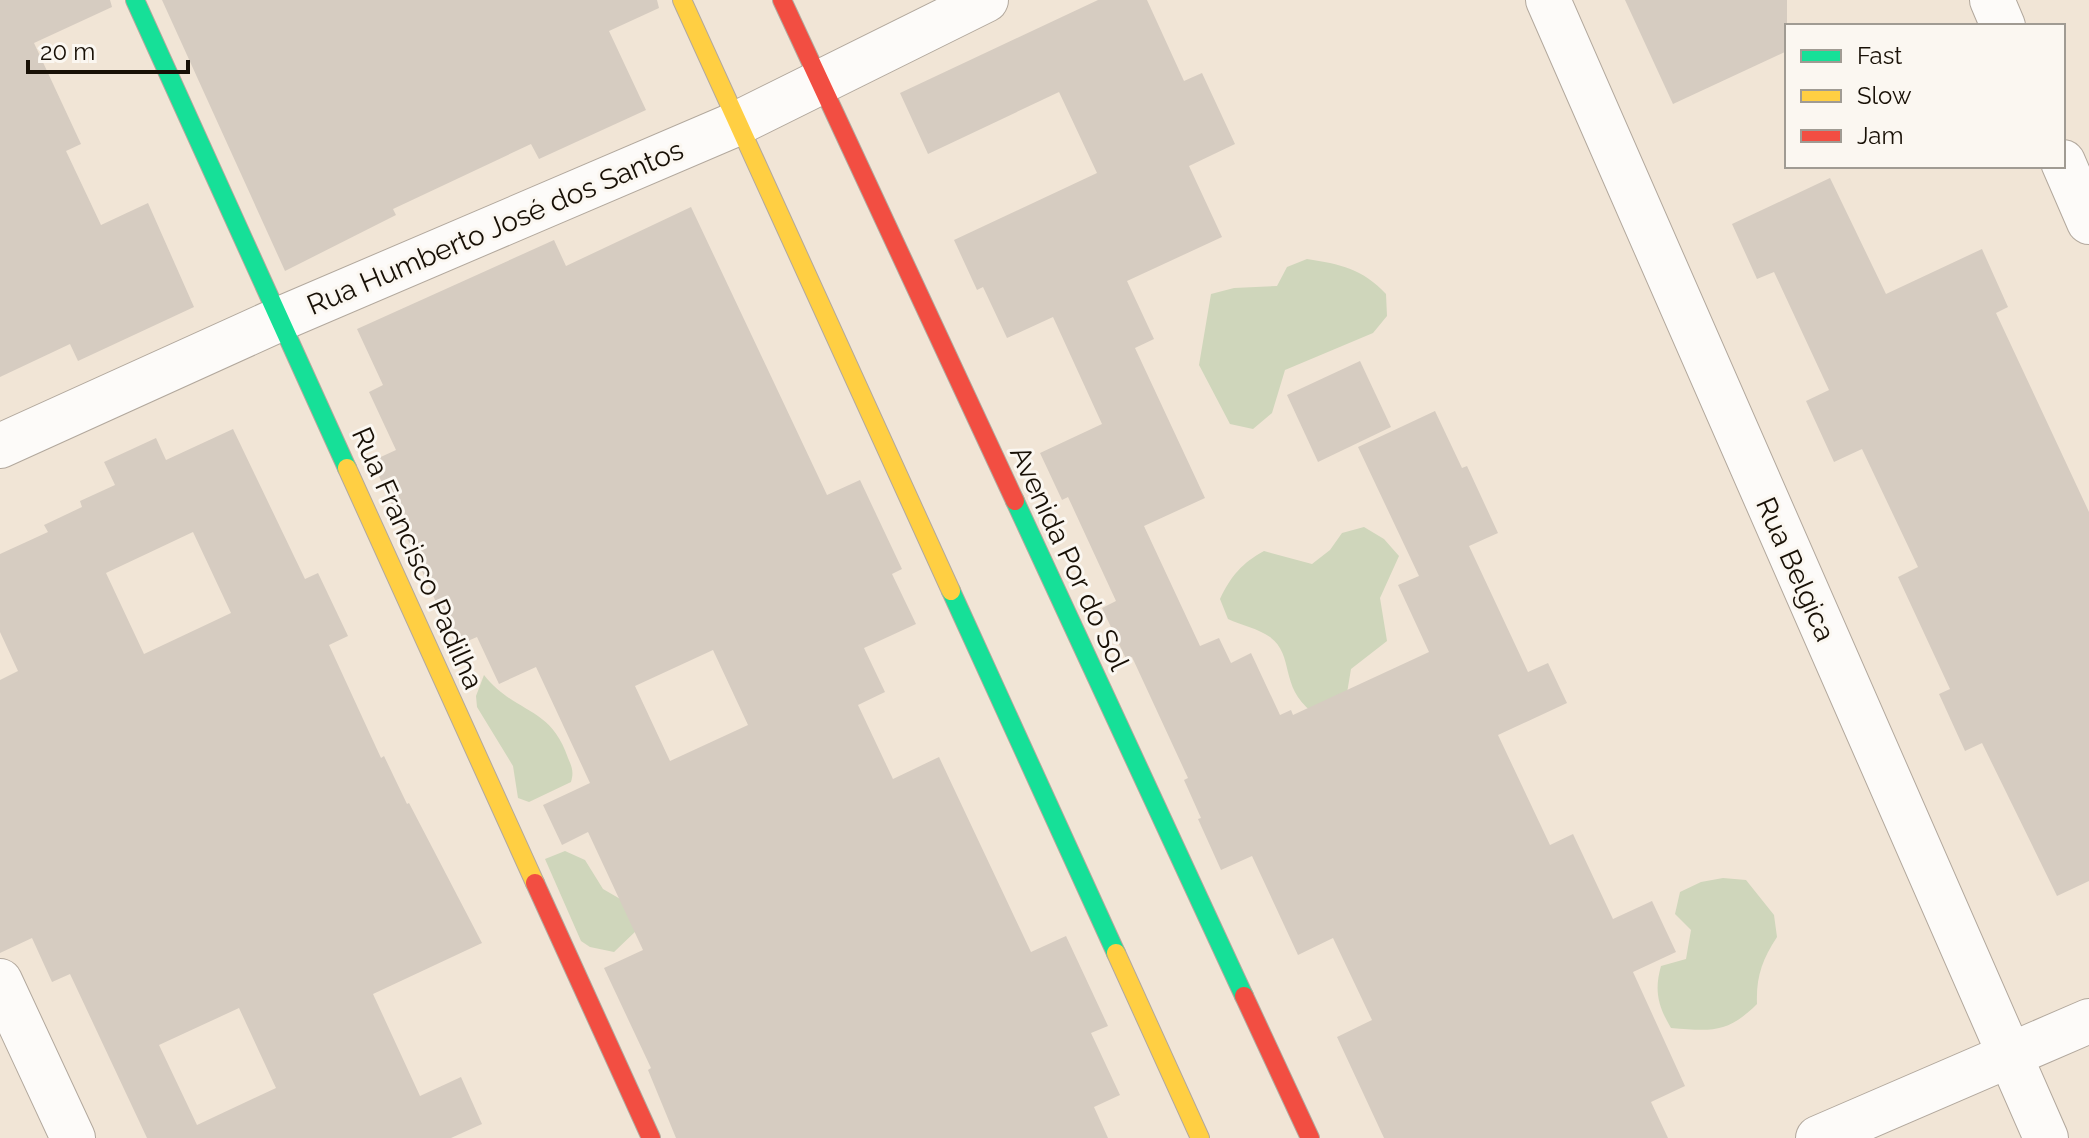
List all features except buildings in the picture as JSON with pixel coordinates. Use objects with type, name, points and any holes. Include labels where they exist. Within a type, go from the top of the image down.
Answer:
[{"type":"street","name":"Rua Francisco Padilha","points":[[135,0],[651,1138]]},
{"type":"street","points":[[682,0],[1200,1138]]},
{"type":"street","name":"Avenida Por do Sol","points":[[782,0],[1310,1138]]},
{"type":"street","name":"Rua Humberto José dos Santos","points":[[0,446],[280,319],[736,124],[986,0]]},
{"type":"street","name":"Rua Belgica","points":[[1548,0],[2046,1138]]},
{"type":"street","points":[[1992,0],[2002,24]]},
{"type":"street","points":[[2065,167],[2089,222]]},
{"type":"street","points":[[0,981],[73,1138]]},
{"type":"street","points":[[1818,1138],[2089,1021]]},
{"type":"green space","points":[[1307,259],[1340,266],[1369,279],[1386,294],[1387,316],[1373,333],[1285,370],[1272,413],[1253,429],[1230,424],[1199,365],[1211,294],[1234,288],[1277,286],[1287,267]]},
{"type":"green space","points":[[1364,527],[1384,539],[1399,556],[1380,598],[1387,641],[1351,669],[1347,693],[1312,712],[1295,692],[1278,645],[1266,634],[1228,619],[1220,599],[1238,571],[1264,551],[1312,564],[1330,550],[1342,533]]},
{"type":"green space","points":[[484,675],[496,688],[552,728],[571,764],[571,782],[529,802],[518,798],[513,766],[477,707],[476,696]]},
{"type":"green space","points":[[565,851],[585,860],[603,889],[622,900],[638,929],[614,952],[590,947],[581,941],[545,859]]},
{"type":"green space","points":[[1723,878],[1746,880],[1774,915],[1777,937],[1761,969],[1757,1004],[1727,1026],[1708,1030],[1671,1028],[1660,1005],[1658,983],[1661,966],[1686,959],[1691,930],[1675,914],[1680,892],[1701,882]]},
{"type":"traffic: fast","points":[[135,0],[347,468]]},
{"type":"traffic: fast","points":[[1015,501],[1244,996]]},
{"type":"traffic: fast","points":[[951,591],[1116,953]]},
{"type":"traffic: slow","points":[[682,0],[951,591]]},
{"type":"traffic: slow","points":[[347,468],[535,883]]},
{"type":"traffic: slow","points":[[1116,953],[1200,1138]]},
{"type":"traffic: jam","points":[[782,0],[1015,501]]},
{"type":"traffic: jam","points":[[535,883],[651,1138]]},
{"type":"traffic: jam","points":[[1244,996],[1310,1138]]}]
